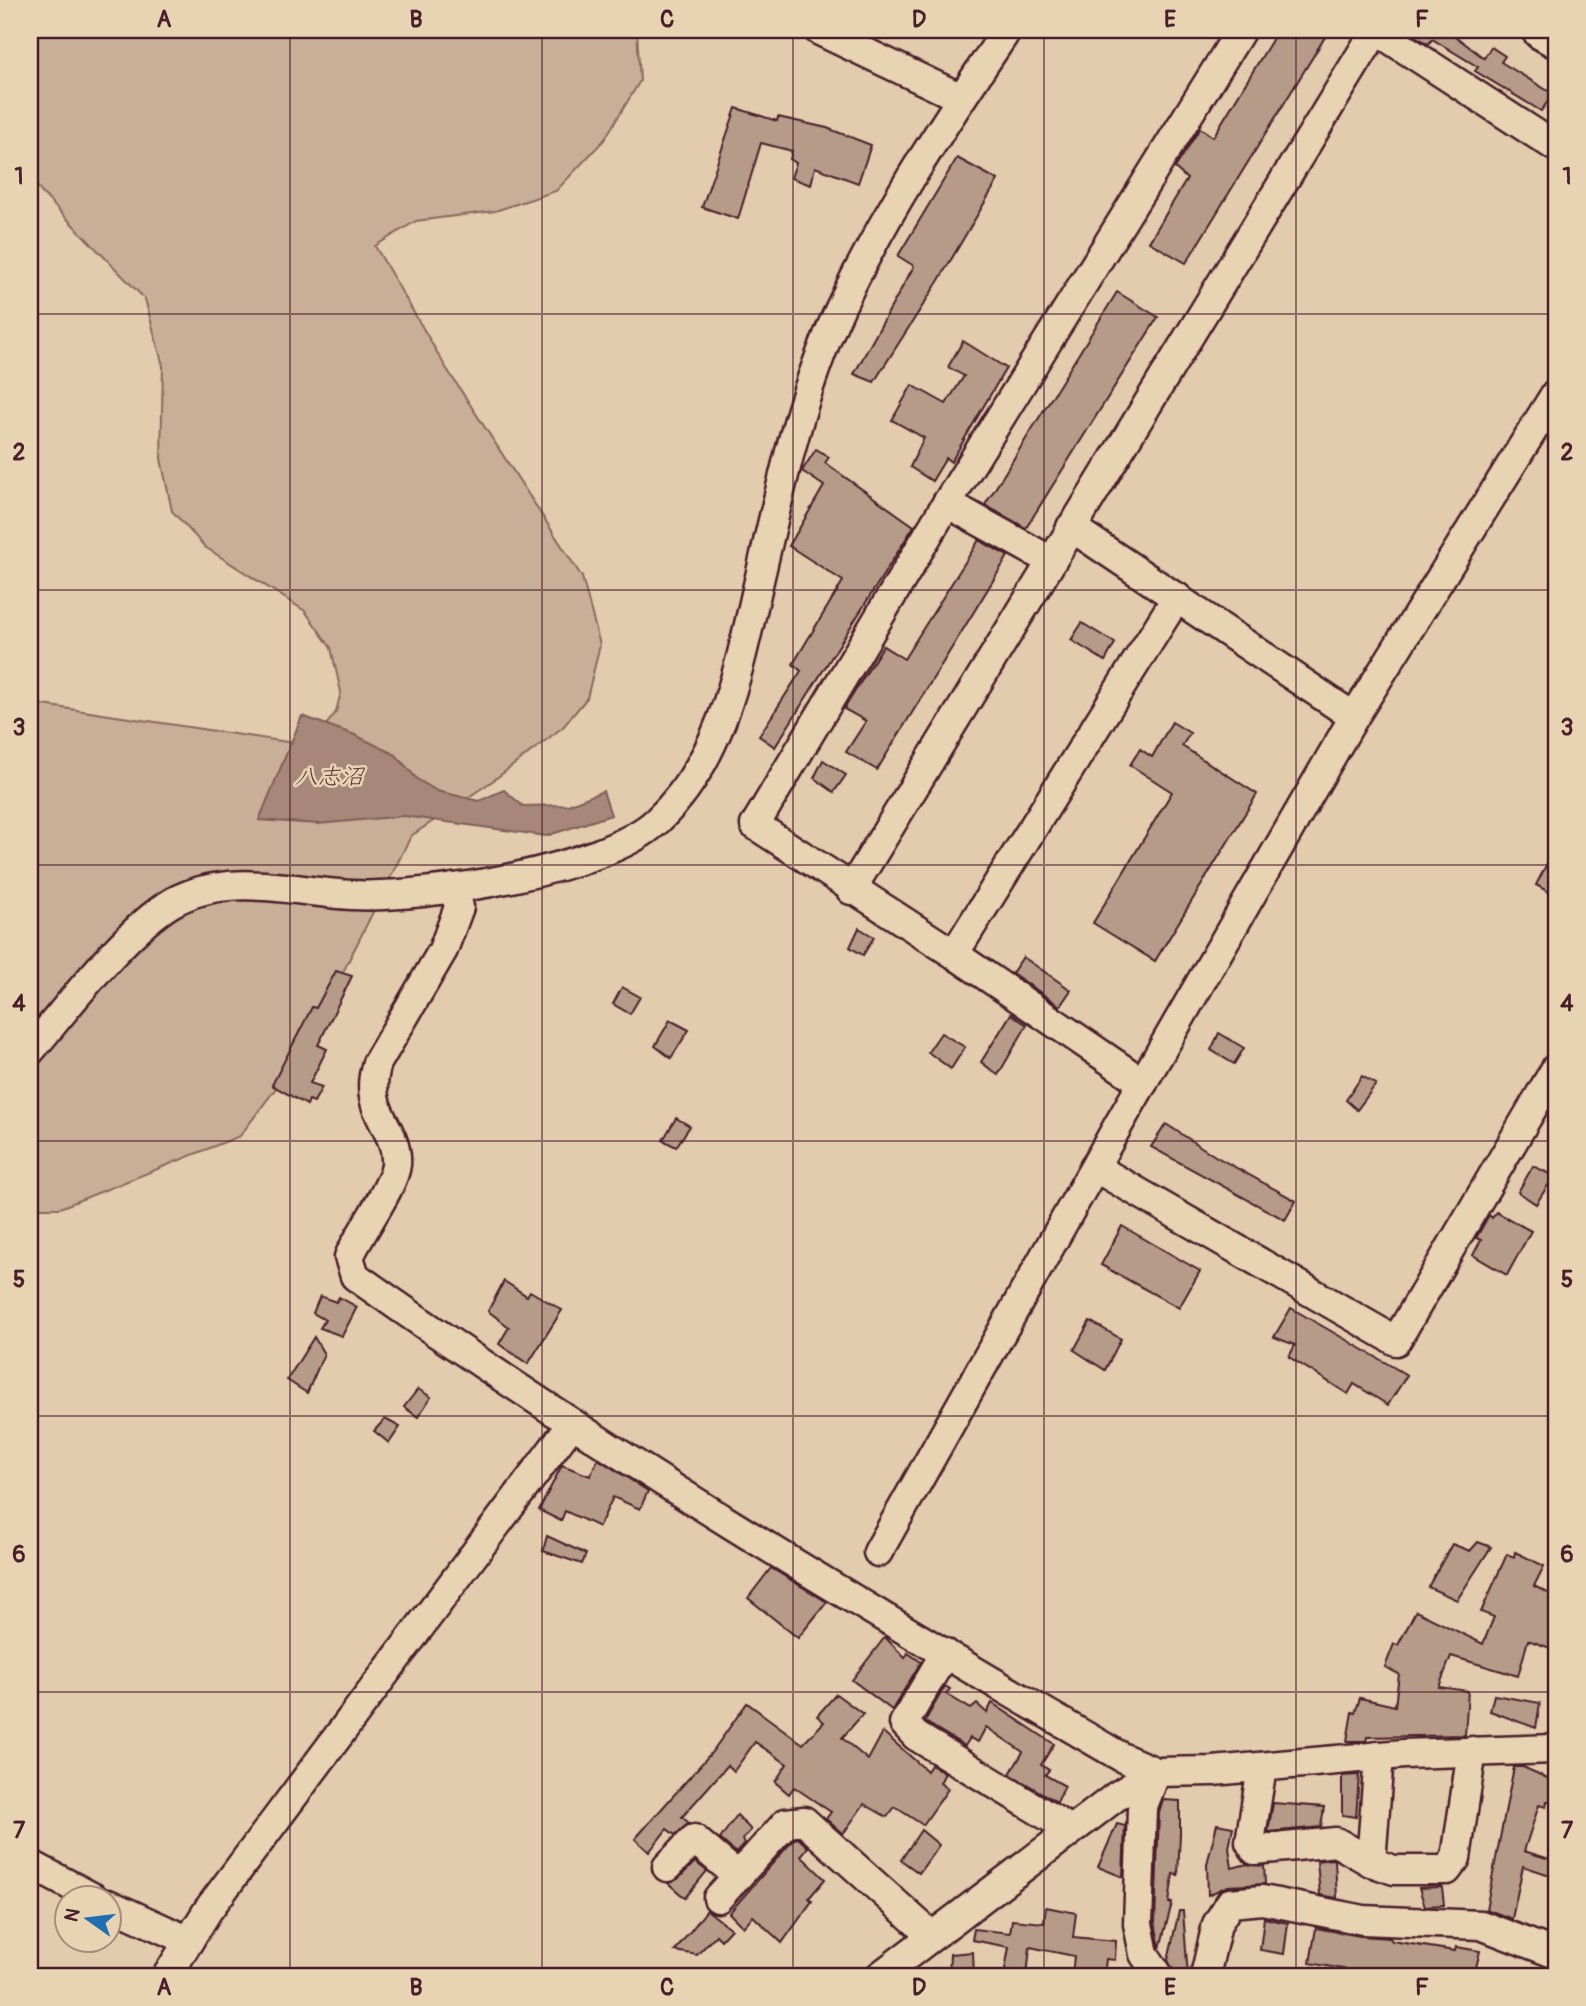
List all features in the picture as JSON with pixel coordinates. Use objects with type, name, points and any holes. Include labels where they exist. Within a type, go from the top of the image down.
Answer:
[{"type":"highway","points":[[1542,30],[1556,38]]},
{"type":"street","points":[[818,30],[961,98]]},
{"type":"street","points":[[30,1051],[134,933],[174,902],[216,886],[260,885],[352,895],[402,895],[454,888],[569,864],[613,849],[655,824],[684,791],[710,751],[732,688],[794,430],[833,324],[907,185],[1007,30]]},
{"type":"street","points":[[1143,1083],[954,954],[851,890],[755,825],[947,503],[1241,30]]},
{"type":"street","points":[[851,890],[1376,30],[1556,147]]},
{"type":"street","points":[[878,1552],[1354,717],[1556,393]]},
{"type":"street","points":[[947,503],[1051,561]]},
{"type":"street","points":[[1071,527],[1354,717]]},
{"type":"street","points":[[954,954],[1177,597]]},
{"type":"street","points":[[454,888],[459,907],[443,950],[377,1063],[372,1080],[371,1095],[396,1153],[396,1170],[349,1257],[355,1276],[571,1425],[765,1547],[1123,1758],[1156,1772],[1262,1767],[1379,1756],[1556,1749]]},
{"type":"street","points":[[1096,1168],[1396,1341],[1556,1068]]},
{"type":"street","points":[[167,1976],[208,1910],[571,1425]]},
{"type":"street","points":[[945,1653],[904,1723],[916,1736],[1071,1830]]},
{"type":"street","points":[[1262,1767],[1250,1842],[1255,1850],[1336,1842],[1371,1863],[1394,1870],[1447,1870],[1456,1858],[1472,1751]]},
{"type":"street","points":[[1371,1863],[1379,1756]]},
{"type":"street","points":[[880,1976],[1071,1830],[1156,1772]]},
{"type":"street","points":[[1156,1772],[1142,1809],[1138,1924],[1144,1954],[1159,1976]]},
{"type":"street","points":[[718,1898],[786,1823],[804,1821],[932,1936]]},
{"type":"street","points":[[667,1867],[694,1839],[738,1876]]},
{"type":"street","points":[[30,1864],[68,1884]]},
{"type":"street","points":[[1205,1976],[1217,1924],[1230,1903],[1262,1900],[1363,1920],[1481,1926],[1556,1954]]},
{"type":"street","points":[[122,1910],[189,1941]]},
{"type":"shaded area","points":[[30,30],[637,30],[640,81],[604,140],[556,191],[495,211],[416,221],[375,246],[445,366],[582,577],[600,645],[587,698],[563,727],[494,780],[411,836],[303,1052],[240,1136],[60,1208],[30,1208],[30,703],[287,742],[319,734],[336,712],[341,692],[331,648],[305,611],[205,547],[172,511],[161,459],[163,366],[145,299],[41,192],[30,175]]},
{"type":"water","name":"八志沼","points":[[302,716],[355,735],[396,755],[417,779],[437,791],[479,801],[504,790],[523,806],[568,805],[603,791],[611,815],[546,836],[404,816],[318,824],[259,820]]},
{"type":"building","points":[[1278,30],[1314,30],[1325,37],[1186,263],[1149,242],[1187,179],[1175,168],[1200,128],[1213,137]]},
{"type":"building","points":[[1415,30],[1447,30],[1484,58],[1491,47],[1505,56],[1501,62],[1553,94],[1541,111],[1475,71],[1478,67],[1432,39],[1429,44],[1415,36],[1418,31]]},
{"type":"building","points":[[736,108],[777,121],[778,117],[827,128],[871,145],[858,183],[815,167],[811,185],[791,178],[796,163],[790,159],[792,151],[761,143],[738,219],[702,207]]},
{"type":"building","points":[[957,158],[998,180],[874,382],[854,374],[914,266],[898,256]]},
{"type":"building","points":[[1117,292],[1158,317],[1026,528],[985,505]]},
{"type":"building","points":[[963,341],[1006,368],[951,462],[946,458],[932,481],[910,467],[924,438],[892,420],[912,385],[946,404],[964,376],[948,367]]},
{"type":"building","points":[[816,449],[829,457],[825,463],[914,526],[775,747],[759,736],[801,671],[793,664],[843,581],[789,546],[824,486],[802,471]]},
{"type":"building","points":[[979,540],[1008,556],[877,770],[846,752],[866,721],[844,709],[883,646],[904,659]]},
{"type":"building","points":[[1082,623],[1115,643],[1105,661],[1071,640]]},
{"type":"building","points":[[1172,722],[1190,733],[1182,746],[1257,794],[1155,961],[1093,923],[1172,792],[1130,765],[1140,749],[1152,757]]},
{"type":"building","points":[[823,760],[846,775],[834,792],[814,778]]},
{"type":"building","points":[[1556,846],[1556,896],[1536,885]]},
{"type":"building","points":[[859,928],[874,937],[863,955],[850,947]]},
{"type":"building","points":[[1023,957],[1071,990],[1060,1006],[1012,973]]},
{"type":"building","points":[[336,971],[352,976],[318,1045],[327,1049],[310,1083],[322,1087],[314,1102],[309,1100],[307,1105],[272,1085],[312,1007],[316,1008]]},
{"type":"building","points":[[622,987],[640,997],[630,1014],[613,1004]]},
{"type":"building","points":[[1011,1014],[1027,1025],[998,1075],[981,1062]]},
{"type":"building","points":[[670,1020],[689,1030],[671,1058],[655,1046]]},
{"type":"building","points":[[941,1033],[965,1047],[951,1069],[928,1052]]},
{"type":"building","points":[[1219,1033],[1244,1048],[1234,1064],[1211,1050]]},
{"type":"building","points":[[1362,1076],[1376,1084],[1357,1110],[1346,1100]]},
{"type":"building","points":[[676,1118],[690,1126],[676,1147],[663,1140]]},
{"type":"building","points":[[1166,1124],[1215,1156],[1296,1201],[1285,1220],[1151,1147]]},
{"type":"building","points":[[1533,1166],[1554,1176],[1536,1204],[1518,1192]]},
{"type":"building","points":[[1496,1212],[1531,1231],[1507,1275],[1473,1255],[1481,1240],[1476,1238],[1489,1215],[1492,1218]]},
{"type":"building","points":[[1122,1226],[1200,1271],[1179,1308],[1101,1265]]},
{"type":"building","points":[[504,1281],[527,1296],[530,1291],[562,1310],[528,1364],[499,1344],[509,1327],[488,1311]]},
{"type":"building","points":[[320,1296],[336,1302],[339,1297],[357,1307],[342,1336],[320,1328],[325,1320],[313,1313]]},
{"type":"building","points":[[1291,1308],[1407,1375],[1388,1405],[1354,1384],[1348,1394],[1289,1357],[1295,1345],[1274,1337]]},
{"type":"building","points":[[1090,1321],[1121,1339],[1105,1370],[1074,1350]]},
{"type":"building","points":[[314,1337],[324,1354],[307,1393],[287,1380]]},
{"type":"building","points":[[418,1389],[431,1397],[418,1417],[404,1407]]},
{"type":"building","points":[[385,1419],[400,1427],[389,1443],[374,1431]]},
{"type":"building","points":[[598,1459],[648,1491],[640,1509],[613,1497],[599,1527],[565,1511],[561,1521],[539,1510],[562,1465],[590,1476]]},
{"type":"building","points":[[547,1536],[586,1554],[582,1564],[543,1551]]},
{"type":"building","points":[[1478,1542],[1491,1547],[1457,1600],[1428,1587],[1452,1544],[1470,1551]]},
{"type":"building","points":[[1515,1552],[1544,1566],[1534,1586],[1556,1597],[1556,1650],[1528,1640],[1518,1676],[1451,1656],[1439,1687],[1468,1691],[1465,1735],[1367,1737],[1366,1741],[1347,1741],[1352,1712],[1355,1713],[1360,1698],[1395,1706],[1399,1674],[1385,1667],[1394,1644],[1398,1645],[1416,1611],[1483,1644],[1494,1617],[1481,1612],[1507,1554],[1514,1557]]},
{"type":"building","points":[[771,1568],[827,1602],[798,1638],[748,1598]]},
{"type":"building","points":[[885,1637],[905,1658],[908,1653],[921,1662],[892,1710],[852,1680]]},
{"type":"building","points":[[945,1686],[950,1689],[946,1694],[971,1709],[977,1704],[987,1713],[992,1703],[1054,1744],[1041,1765],[1049,1770],[1045,1775],[1065,1786],[1057,1802],[1010,1774],[1023,1752],[986,1727],[978,1742],[970,1738],[965,1746],[925,1721]]},
{"type":"building","points":[[836,1694],[863,1714],[842,1738],[868,1760],[883,1732],[927,1771],[931,1765],[945,1773],[940,1783],[948,1789],[923,1825],[895,1807],[887,1817],[864,1804],[843,1834],[826,1819],[831,1812],[794,1787],[789,1794],[775,1782],[787,1764],[755,1742],[734,1771],[728,1765],[682,1817],[689,1823],[675,1835],[667,1829],[649,1852],[635,1839],[712,1752],[747,1703],[803,1744],[824,1722],[817,1716]]},
{"type":"building","points":[[1494,1695],[1540,1703],[1536,1728],[1490,1711]]},
{"type":"building","points":[[1514,1767],[1523,1767],[1556,1782],[1556,1801],[1547,1801],[1546,1807],[1539,1805],[1524,1851],[1556,1861],[1556,1877],[1523,1866],[1512,1919],[1486,1909]]},
{"type":"building","points":[[1359,1775],[1356,1817],[1342,1815],[1342,1776]]},
{"type":"building","points":[[1163,1800],[1180,1801],[1180,1834],[1178,1875],[1173,1874],[1169,1903],[1172,1903],[1160,1948],[1155,1923],[1159,1812]]},
{"type":"building","points":[[1273,1803],[1324,1807],[1321,1827],[1268,1832]]},
{"type":"building","points":[[737,1815],[751,1830],[736,1853],[720,1839]]},
{"type":"building","points":[[1117,1824],[1125,1826],[1123,1877],[1098,1867]]},
{"type":"building","points":[[1217,1824],[1233,1827],[1229,1848],[1232,1868],[1247,1864],[1264,1866],[1265,1884],[1228,1886],[1208,1895],[1207,1864]]},
{"type":"building","points":[[921,1830],[939,1845],[919,1873],[901,1860]]},
{"type":"building","points":[[798,1838],[808,1847],[801,1856],[825,1879],[809,1898],[812,1901],[782,1943],[753,1916],[743,1927],[729,1913],[794,1839]]},
{"type":"building","points":[[1317,1861],[1335,1861],[1337,1898],[1320,1895]]},
{"type":"building","points":[[695,1862],[707,1871],[685,1898],[668,1883],[678,1879]]},
{"type":"building","points":[[1442,1887],[1444,1905],[1425,1906],[1419,1888]]},
{"type":"building","points":[[1046,1907],[1076,1913],[1073,1937],[1116,1941],[1115,1960],[1106,1959],[1104,1976],[1072,1976],[1074,1956],[1030,1947],[1027,1976],[1004,1976],[1009,1947],[972,1940],[974,1929],[1010,1933],[1012,1920],[1044,1923]]},
{"type":"building","points":[[707,1910],[731,1929],[721,1940],[716,1935],[697,1955],[675,1951]]},
{"type":"building","points":[[1179,1911],[1183,1911],[1188,1976],[1175,1976],[1168,1960]]},
{"type":"building","points":[[1264,1918],[1288,1923],[1284,1954],[1260,1950]]},
{"type":"building","points":[[1316,1928],[1390,1938],[1392,1941],[1455,1951],[1456,1947],[1480,1951],[1474,1976],[1381,1976],[1310,1963]]},
{"type":"building","points":[[973,1952],[974,1976],[949,1976],[950,1954]]}]
